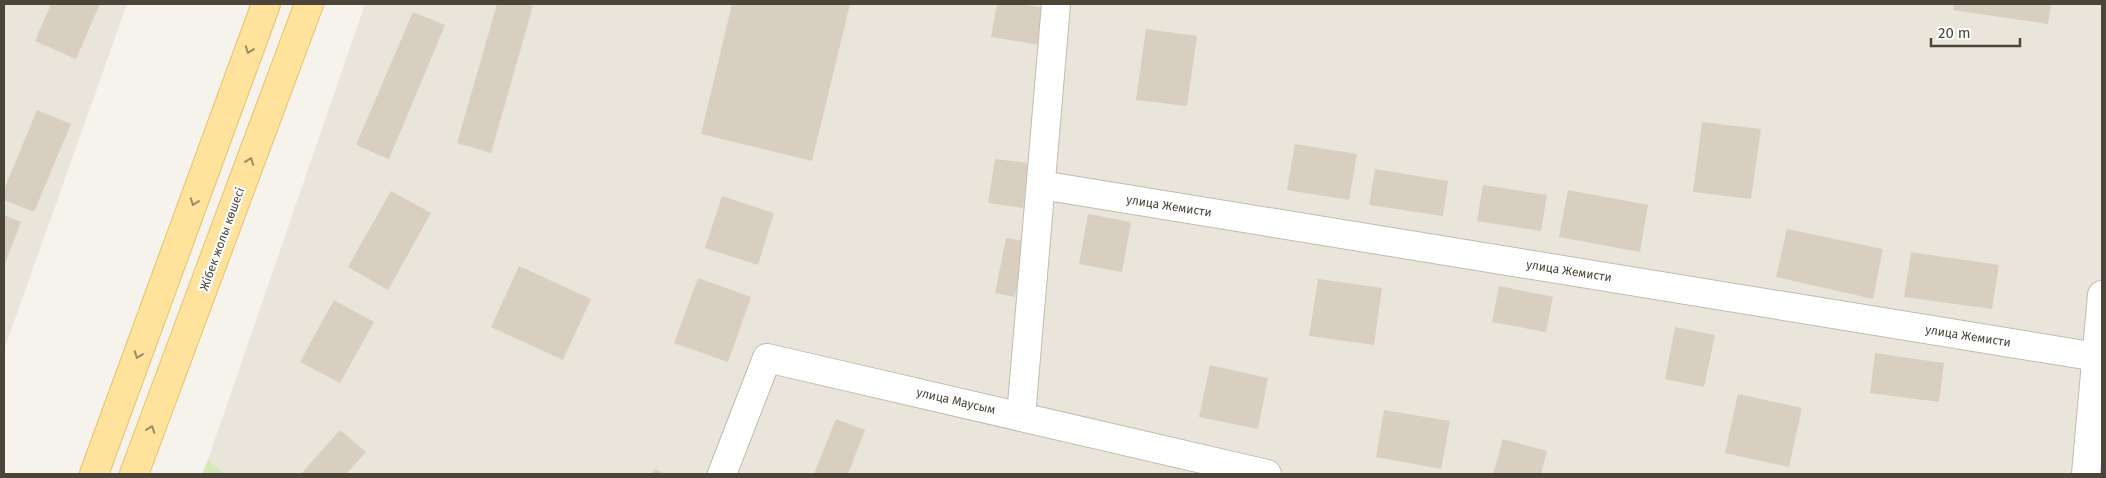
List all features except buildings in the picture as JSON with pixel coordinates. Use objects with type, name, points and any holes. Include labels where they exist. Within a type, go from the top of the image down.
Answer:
[{"type":"main road","points":[[94,474],[266,4]]},
{"type":"main road","name":"Жібек жолы көшесі","points":[[134,474],[309,4]]},
{"type":"street","points":[[1021,416],[1056,4]]},
{"type":"street","name":"улица Жемисти","points":[[1040,185],[2097,357]]},
{"type":"street","points":[[2086,474],[2102,295]]},
{"type":"street","name":"улица Маусым","points":[[722,474],[767,358],[1267,474]]},
{"type":"shaded area","points":[[4,4],[127,4],[4,350]]},
{"type":"shaded area","points":[[365,4],[2102,4],[2102,474],[203,474]]},
{"type":"green space","points":[[208,460],[225,474],[202,474]]}]
